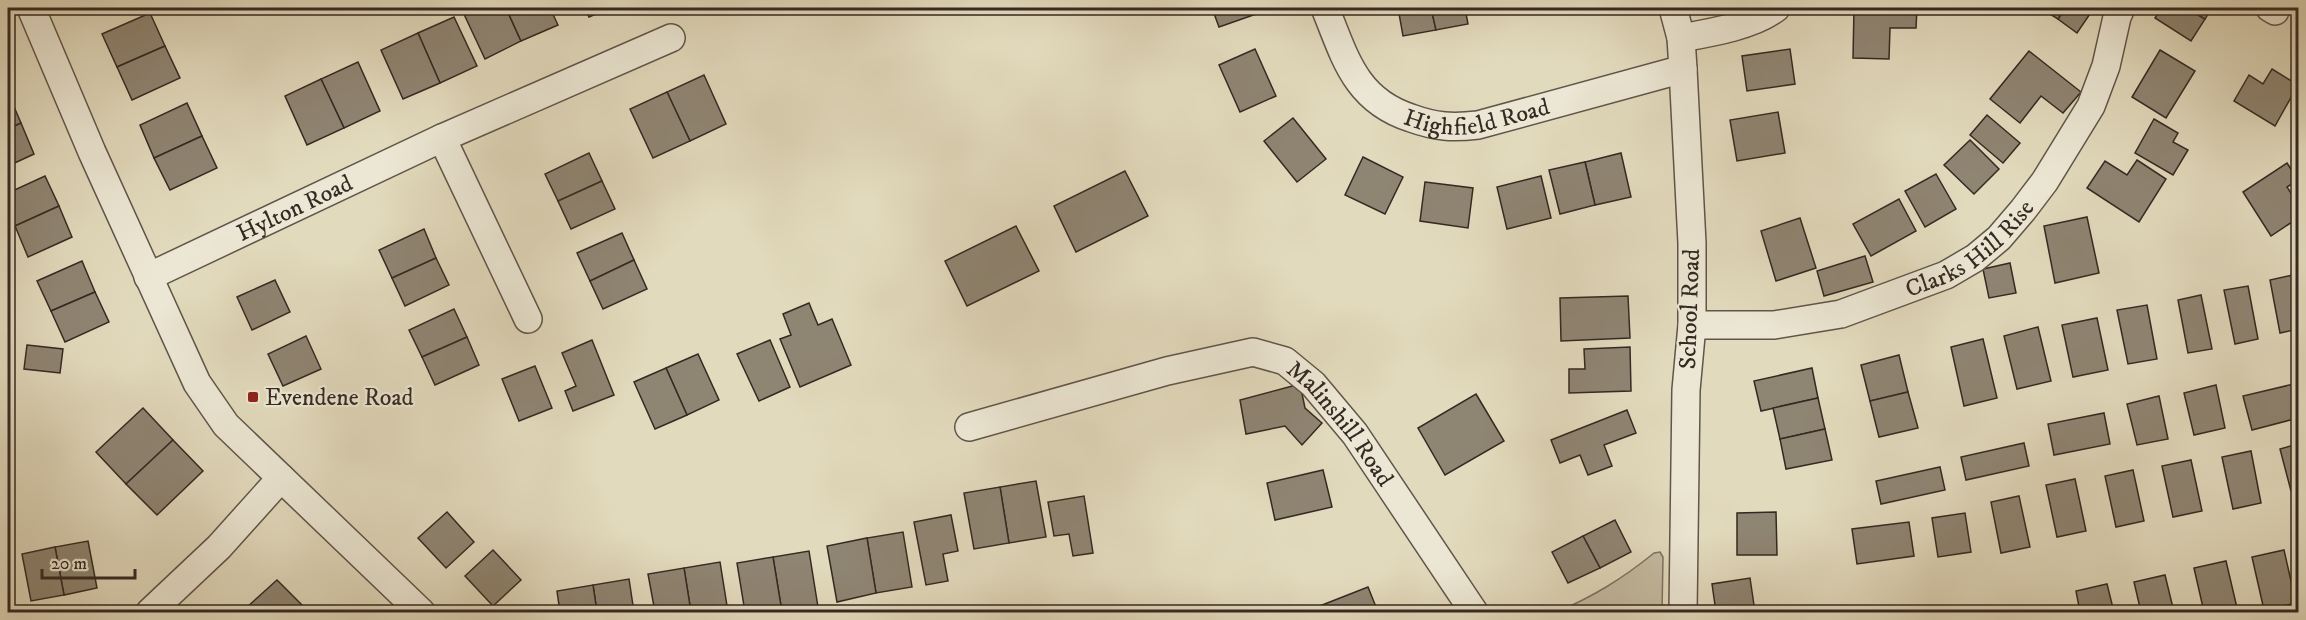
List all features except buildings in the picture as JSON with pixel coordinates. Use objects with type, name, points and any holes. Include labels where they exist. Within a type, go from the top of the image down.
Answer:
[{"type":"street","points":[[31,8],[148,278],[197,383],[226,426],[421,612]]},
{"type":"street","name":"Highfield Road","points":[[1325,8],[1348,64],[1370,97],[1399,114],[1435,126],[1478,125],[1683,69]]},
{"type":"street","name":"School Road","points":[[1673,8],[1681,38],[1692,243],[1692,325],[1686,390],[1683,612]]},
{"type":"street","points":[[1681,38],[1733,26],[1769,13],[1776,8]]},
{"type":"street","name":"Clarks Hill Rise","points":[[1692,325],[1774,325],[1841,314],[1946,275],[1975,258],[1999,238],[2023,210],[2045,181],[2091,106],[2106,66],[2121,8]]},
{"type":"street","name":"Hylton Road","points":[[148,278],[442,138],[671,38]]},
{"type":"street","points":[[442,138],[528,319]]},
{"type":"street","name":"Malinshill Road","points":[[969,427],[1167,370],[1253,352],[1285,362],[1313,384],[1355,434],[1474,612]]},
{"type":"street","points":[[150,612],[219,547],[281,478]]},
{"type":"shaded area","points":[[1660,552],[1663,557],[1662,612],[1557,612],[1583,600],[1631,571],[1654,553]]},
{"type":"place","name":"Evendene Road","points":[[253,397]]}]
